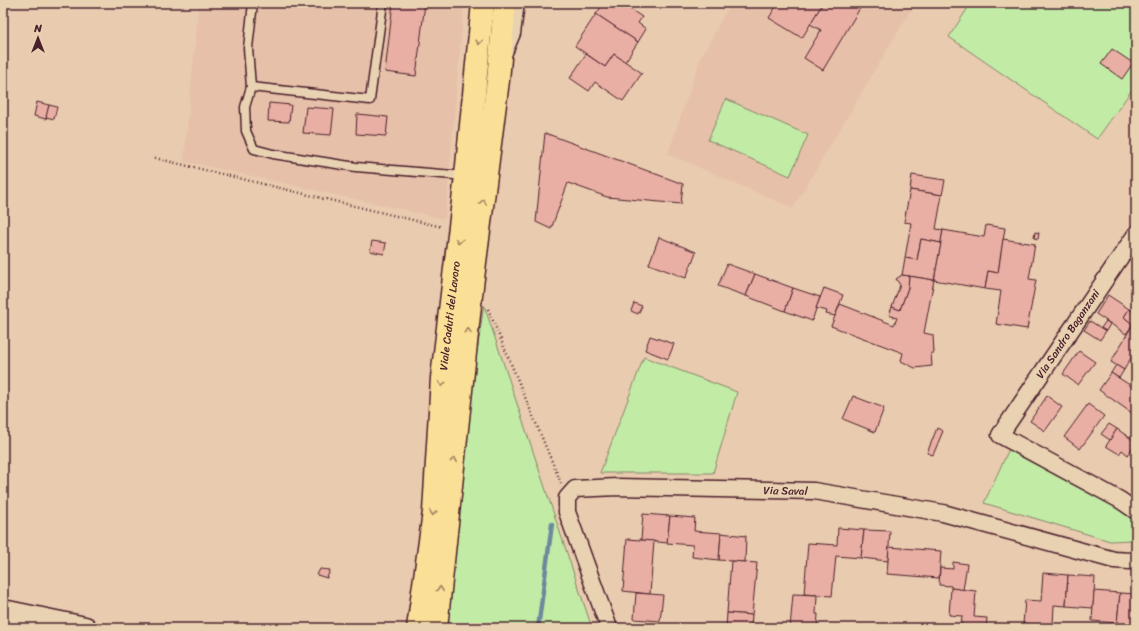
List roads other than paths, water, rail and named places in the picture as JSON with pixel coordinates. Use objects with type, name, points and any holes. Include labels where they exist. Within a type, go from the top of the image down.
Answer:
[{"type":"main road","name":"Viale Caduti del Lavoro","points":[[418,628],[434,512],[442,378],[460,231],[483,3]]},
{"type":"main road","name":"Viale Caduti del Lavoro","points":[[436,628],[472,286],[498,80],[505,3]]},
{"type":"street","name":"Via Sandro Baganzani","points":[[1136,234],[1131,249],[1000,434],[1120,500],[1136,511]]},
{"type":"street","name":"Via Saval","points":[[608,628],[568,512],[567,498],[575,489],[617,487],[814,491],[943,514],[1114,560],[1130,561],[1136,559]]},
{"type":"street","points":[[3,611],[85,628]]},
{"type":"lane","points":[[253,3],[248,48],[251,87],[245,107],[246,131],[254,149],[273,154],[356,168],[466,176]]},
{"type":"lane","points":[[251,87],[370,100],[382,3]]},
{"type":"lane","name":"Viale Caduti del Lavoro","points":[[498,80],[516,34],[520,3]]},
{"type":"waterway","points":[[538,628],[552,524]]}]
